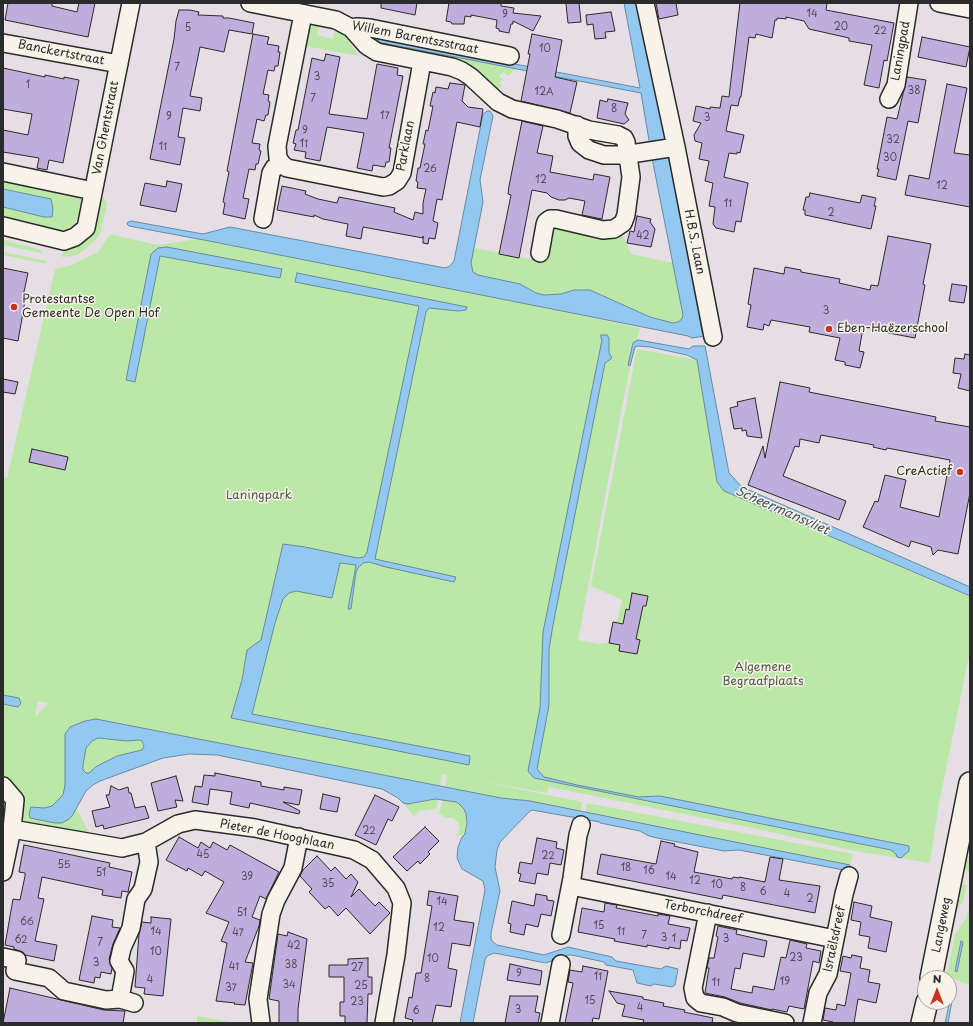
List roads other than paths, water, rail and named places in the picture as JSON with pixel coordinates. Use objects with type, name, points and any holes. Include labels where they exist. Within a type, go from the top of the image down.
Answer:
[{"type":"main road","name":"Langeweg","points":[[933,970],[952,872],[964,845],[970,783]]},
{"type":"main road","points":[[922,1023],[925,1010]]},
{"type":"street","name":"Van Ghentstraat","points":[[3,226],[64,241],[75,237],[86,228],[132,3]]},
{"type":"street","name":"Willem Barentszstraat","points":[[250,3],[336,20],[351,28],[370,28],[510,56]]},
{"type":"street","name":"H.B.S. Laan","points":[[645,3],[673,148],[713,337]]},
{"type":"street","name":"Laningpad","points":[[889,99],[896,85],[909,3]]},
{"type":"street","points":[[939,3],[970,9]]},
{"type":"street","points":[[263,219],[271,172],[274,168],[282,164],[277,154],[277,146],[303,14]]},
{"type":"street","points":[[351,28],[366,46],[377,52],[452,67],[462,71],[471,77],[498,102],[508,108],[557,119],[589,130],[622,137],[626,142],[631,178],[626,214],[621,225],[614,229],[603,230],[556,219],[550,219],[546,222],[540,252]]},
{"type":"street","name":"Banckertstraat","points":[[3,43],[119,64]]},
{"type":"street","name":"Parklaan","points":[[282,164],[290,169],[380,186],[390,186],[397,181],[402,172],[422,62]]},
{"type":"street","points":[[628,155],[673,148]]},
{"type":"street","points":[[3,172],[93,191]]},
{"type":"street","points":[[3,786],[16,800],[12,829],[3,872]]},
{"type":"street","name":"Pieter de Hooghlaan","points":[[12,829],[122,848],[146,842],[178,824],[195,820],[255,828],[354,850],[372,860],[396,888],[402,903],[396,955],[384,1023]]},
{"type":"street","points":[[561,935],[581,825]]},
{"type":"street","points":[[261,1023],[258,999],[271,914],[276,900],[293,868],[299,838]]},
{"type":"street","points":[[3,957],[17,960],[15,971],[49,978],[64,991],[106,1000],[127,1001],[125,971],[119,961],[122,948],[131,928],[136,899],[143,889],[149,862],[146,842]]},
{"type":"street","name":"Israëlsdreef","points":[[812,1023],[818,993],[828,974],[849,876]]},
{"type":"street","name":"Terborchdreef","points":[[571,886],[835,939]]},
{"type":"street","points":[[708,913],[693,988],[694,996],[701,1003],[723,1007],[736,1013],[742,1019],[785,1023]]},
{"type":"street","points":[[550,1023],[561,964]]},
{"type":"water","points":[[624,3],[638,3],[698,305],[702,332],[705,336],[692,338],[129,226],[127,224],[131,221],[203,234],[230,227],[445,268],[450,266],[454,261],[483,114],[490,111],[493,116],[480,180],[483,202],[471,263],[473,272],[478,275],[520,284],[536,293],[544,295],[561,294],[574,290],[590,290],[650,317],[673,323],[678,322],[682,319],[683,315],[652,158],[641,93],[378,42],[379,38],[640,88]]},
{"type":"water","points":[[3,189],[51,199],[53,209],[52,217],[44,217],[3,207]]},
{"type":"water","points":[[167,247],[282,269],[280,278],[160,256],[135,382],[126,380],[151,254],[158,248]]},
{"type":"water","points":[[297,273],[467,307],[466,310],[458,311],[429,308],[426,312],[375,559],[456,577],[454,582],[369,562],[363,563],[356,572],[351,609],[348,609],[356,565],[340,563],[332,598],[296,591],[289,593],[283,599],[275,623],[252,714],[470,756],[469,765],[231,718],[242,680],[247,650],[261,640],[283,544],[357,558],[364,557],[367,552],[419,306],[295,282]]},
{"type":"water","points":[[601,335],[607,335],[609,338],[609,353],[612,358],[605,363],[553,625],[549,649],[549,705],[537,769],[544,777],[577,785],[639,797],[660,796],[909,846],[909,851],[901,858],[897,857],[891,850],[534,778],[528,771],[540,708],[543,632],[602,340]]},
{"type":"water","name":"Scheermansvliet","points":[[638,340],[689,349],[693,346],[705,346],[729,473],[742,487],[970,587],[970,596],[724,491],[717,482],[697,360],[687,355],[638,346],[635,347],[630,366],[628,365],[633,343]]},
{"type":"water","points":[[3,695],[19,698],[21,703],[18,707],[3,704]]},
{"type":"water","points":[[96,719],[501,798],[530,801],[850,865],[849,871],[739,850],[724,851],[657,838],[640,831],[600,822],[532,810],[500,842],[497,850],[495,867],[500,891],[491,933],[491,939],[493,942],[497,945],[544,955],[568,947],[612,957],[616,961],[661,969],[666,966],[678,969],[675,985],[672,987],[654,984],[651,986],[637,983],[633,970],[606,965],[604,962],[572,955],[546,963],[494,953],[487,956],[485,960],[473,1023],[460,1023],[485,890],[483,881],[462,869],[457,858],[458,847],[462,837],[465,834],[467,823],[464,809],[459,804],[456,802],[435,799],[408,804],[403,803],[398,798],[382,789],[217,755],[189,754],[163,758],[100,781],[86,791],[72,816],[62,823],[30,818],[29,814],[31,807],[44,808],[52,806],[63,795],[65,785],[65,734],[70,727],[85,721]],"holes":[[[98,738],[127,741],[139,740],[142,741],[144,746],[142,750],[117,756],[97,766],[89,773],[86,773],[83,770],[86,748],[92,741]]]},
{"type":"water","points":[[961,941],[963,942],[957,972],[957,970],[955,970]]},
{"type":"water","points":[[948,1010],[950,1010],[948,1023],[945,1023]]},
{"type":"place","name":"Protestantse Gemeente De Open Hof","points":[[14,307]]},
{"type":"place","name":"Eben-Haëzerschool","points":[[829,329]]},
{"type":"place","name":"CreActief","points":[[960,472]]},
{"type":"park label","name":"Laningpark","points":[[259,496]]},
{"type":"park label","name":"Algemene Begraafplaats","points":[[763,675]]}]
